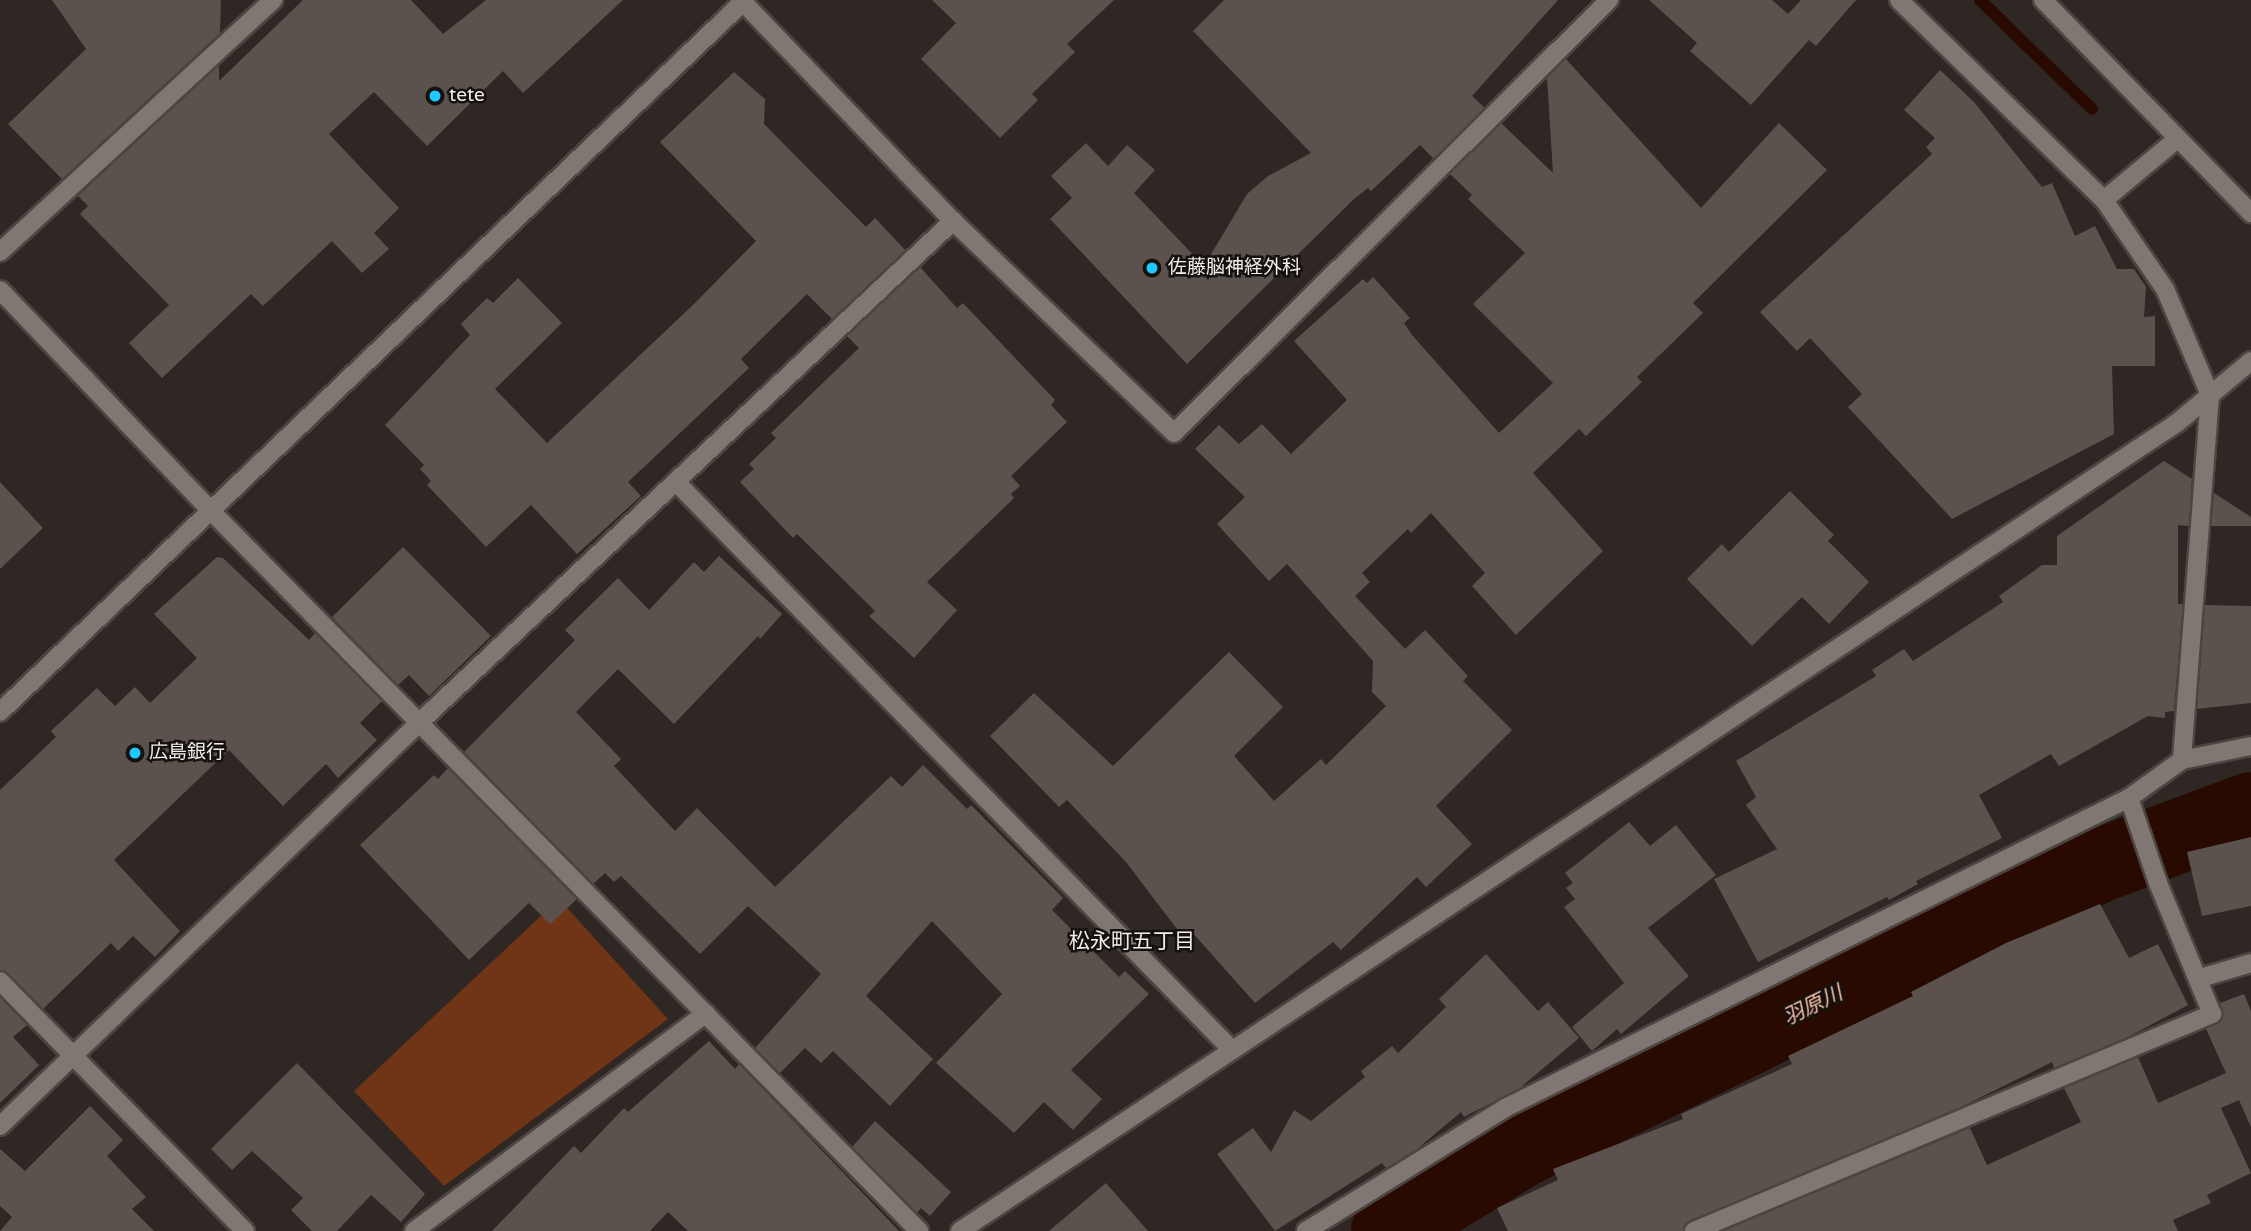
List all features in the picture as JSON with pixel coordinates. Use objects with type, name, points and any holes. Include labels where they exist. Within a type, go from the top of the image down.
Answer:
[{"type":"street","points":[[0,252],[273,0]]},
{"type":"street","points":[[0,712],[743,1],[953,221],[1174,433],[1609,0]]},
{"type":"street","points":[[1899,0],[2104,200],[2165,289],[2210,395],[2182,760]]},
{"type":"street","points":[[2043,0],[2251,213]]},
{"type":"street","points":[[2104,200],[2177,139]]},
{"type":"street","points":[[0,1126],[422,720],[953,221]]},
{"type":"street","points":[[0,290],[211,511],[422,720],[919,1231]]},
{"type":"street","points":[[960,1231],[2167,429],[2251,361]]},
{"type":"street","points":[[676,482],[1232,1050]]},
{"type":"street","points":[[1306,1231],[1505,1108],[1889,913],[2129,798],[2182,760],[2251,746]]},
{"type":"street","points":[[1694,1231],[2212,1014],[2200,978],[2158,883],[2129,798]]},
{"type":"street","points":[[2200,978],[2251,963]]},
{"type":"street","points":[[0,981],[245,1231]]},
{"type":"street","points":[[414,1231],[706,1013]]},
{"type":"shaded area","points":[[559,899],[668,1019],[444,1186],[354,1091]]},
{"type":"building","points":[[52,0],[221,0],[220,33],[62,179],[8,124],[86,49]]},
{"type":"building","points":[[303,0],[411,0],[443,34],[486,0],[623,0],[523,93],[503,71],[427,146],[374,92],[329,134],[399,208],[374,233],[389,249],[362,273],[332,241],[263,306],[251,294],[162,378],[129,343],[169,305],[80,214],[88,206],[78,196],[219,65],[219,81]]},
{"type":"building","points":[[932,0],[1114,0],[1067,44],[1075,52],[1032,94],[1038,100],[1000,138],[921,59],[956,23]]},
{"type":"building","points":[[1224,0],[1558,0],[1472,96],[1485,108],[1434,159],[1420,145],[1371,191],[1368,188],[1354,199],[1187,364],[1050,219],[1072,198],[1051,176],[1086,143],[1108,166],[1127,145],[1155,170],[1134,193],[1204,266],[1247,194],[1268,176],[1311,153],[1193,31]]},
{"type":"building","points":[[1649,0],[1772,0],[1788,14],[1801,0],[1856,0],[1816,46],[1809,40],[1751,105],[1690,51],[1697,43]]},
{"type":"building","points":[[1566,59],[1701,208],[1779,123],[1827,170],[1693,303],[1703,313],[1637,377],[1642,382],[1586,436],[1579,429],[1533,473],[1603,551],[1516,635],[1472,586],[1485,573],[1431,513],[1411,533],[1408,529],[1362,573],[1370,582],[1355,596],[1405,649],[1425,630],[1468,676],[1463,681],[1512,730],[1436,806],[1472,844],[1426,887],[1417,877],[1341,950],[1333,942],[1255,1003],[1191,931],[1183,937],[1126,862],[1067,800],[1059,807],[990,736],[1034,693],[1113,766],[1229,652],[1283,707],[1234,756],[1274,801],[1321,759],[1326,765],[1386,706],[1372,692],[1373,661],[1287,564],[1269,581],[1217,524],[1245,497],[1195,449],[1219,425],[1239,444],[1262,424],[1291,454],[1347,400],[1294,341],[1363,279],[1367,283],[1373,277],[1410,318],[1404,323],[1412,335],[1499,433],[1553,383],[1473,304],[1525,253],[1468,199],[1472,195],[1450,174],[1501,123],[1553,173],[1547,78]]},
{"type":"building","points":[[1940,70],[1974,102],[2042,187],[2052,183],[2075,236],[2095,226],[2117,269],[2134,269],[2146,287],[2144,317],[2155,316],[2155,366],[2112,366],[2114,434],[1952,519],[1848,407],[1862,394],[1810,338],[1797,351],[1760,312],[1932,154],[1926,147],[1935,138],[1904,110]]},
{"type":"building","points":[[734,72],[765,99],[764,124],[866,227],[875,218],[905,250],[832,319],[807,294],[741,359],[749,368],[628,482],[641,496],[577,554],[531,505],[486,547],[427,485],[431,481],[420,469],[424,465],[385,425],[470,335],[461,324],[487,298],[493,303],[518,278],[562,323],[495,389],[547,443],[695,303],[756,241],[660,142]]},
{"type":"building","points":[[920,267],[957,308],[963,303],[1055,400],[1051,405],[1067,422],[1011,476],[1020,486],[1011,494],[1014,498],[927,582],[957,610],[914,658],[869,616],[875,611],[797,534],[793,538],[740,482],[754,469],[749,464],[776,438],[771,433],[859,348],[847,336]]},
{"type":"building","points":[[2164,461],[2192,479],[2189,526],[2178,525],[2178,604],[2183,604],[2174,711],[2165,712],[2165,718],[2148,716],[2059,766],[2051,754],[1979,795],[2002,838],[1916,881],[1918,884],[1889,900],[1887,897],[1758,962],[1714,879],[1777,849],[1746,805],[1756,797],[1736,761],[1876,676],[1872,670],[1904,649],[1913,661],[2003,602],[1999,596],[2042,565],[2057,565],[2057,536]]},
{"type":"building","points":[[0,482],[43,528],[0,569]]},
{"type":"building","points":[[1790,491],[1834,535],[1828,541],[1869,582],[1829,624],[1802,597],[1752,646],[1687,579],[1722,544],[1729,552]]},
{"type":"building","points":[[2214,493],[2251,517],[2251,526],[2211,526]]},
{"type":"building","points":[[403,547],[491,636],[429,696],[409,675],[398,685],[332,617]]},
{"type":"building","points":[[719,556],[782,614],[760,639],[758,636],[674,724],[618,669],[576,712],[621,759],[614,766],[675,831],[697,808],[775,887],[891,776],[902,787],[923,765],[967,809],[971,805],[1063,898],[1052,910],[1119,977],[1125,971],[1149,994],[1071,1070],[1102,1099],[1073,1130],[1044,1102],[1014,1133],[936,1063],[1002,994],[932,921],[866,996],[933,1059],[890,1106],[833,1051],[821,1063],[805,1048],[780,1073],[755,1048],[821,974],[748,906],[700,954],[621,876],[614,882],[605,873],[593,884],[464,752],[575,640],[565,630],[618,578],[649,610],[694,562],[704,572]]},
{"type":"building","points":[[217,557],[223,558],[309,640],[315,633],[382,701],[360,723],[377,740],[338,778],[326,764],[283,806],[229,750],[114,860],[180,931],[155,957],[133,936],[118,951],[111,943],[43,1009],[0,970],[0,790],[56,737],[51,731],[97,688],[115,706],[135,687],[150,703],[197,658],[154,614]]},
{"type":"building","points":[[2205,605],[2251,606],[2251,703],[2197,709]]},
{"type":"building","points":[[448,768],[577,899],[550,924],[529,903],[469,960],[360,845],[434,775],[438,779]]},
{"type":"building","points":[[1629,822],[1650,846],[1676,825],[1716,875],[1648,928],[1689,976],[1621,1034],[1617,1029],[1592,1051],[1572,1027],[1624,983],[1564,907],[1575,899],[1566,888],[1573,883],[1565,873]]},
{"type":"building","points":[[2251,837],[2251,906],[2202,916],[2187,852]]},
{"type":"building","points":[[2100,904],[2129,958],[2158,944],[2188,1005],[2128,1037],[2054,1068],[2052,1062],[1961,1107],[1690,1221],[1683,1231],[1508,1231],[1497,1208],[1558,1180],[1553,1169],[1683,1119],[1681,1114],[1792,1064],[1788,1056],[1913,996],[1911,992],[2006,943]]},
{"type":"building","points":[[1486,954],[1538,1011],[1548,1002],[1579,1038],[1520,1088],[1464,1117],[1461,1112],[1417,1149],[1386,1168],[1382,1163],[1275,1231],[1217,1154],[1253,1128],[1271,1152],[1294,1110],[1311,1121],[1365,1077],[1361,1071],[1392,1046],[1398,1053],[1446,1007],[1439,999]]},
{"type":"building","points":[[2244,994],[2251,1011],[2251,1127],[2239,1100],[2221,1108],[2251,1173],[2207,1195],[2211,1203],[2173,1220],[2178,1231],[1723,1231],[1970,1128],[1987,1165],[2081,1122],[2064,1088],[2138,1057],[2158,1103],[2226,1073],[2206,1029],[2221,1020],[2220,1003]]},
{"type":"building","points":[[0,997],[27,1025],[13,1037],[39,1065],[0,1103]]},
{"type":"building","points":[[709,1041],[735,1069],[739,1064],[899,1231],[688,1231],[668,1212],[650,1231],[492,1231],[574,1146],[581,1153],[624,1108],[628,1112]]},
{"type":"building","points":[[297,1063],[425,1194],[401,1222],[371,1195],[337,1231],[312,1231],[291,1210],[303,1198],[252,1151],[232,1170],[211,1149]]},
{"type":"building","points":[[90,1106],[123,1140],[107,1156],[146,1197],[132,1209],[154,1231],[0,1231],[12,1217],[0,1206],[0,1149],[25,1171]]},
{"type":"building","points":[[875,1121],[951,1192],[930,1216],[921,1208],[917,1213],[852,1147]]},
{"type":"building","points":[[1106,1183],[1148,1231],[1049,1231]]},
{"type":"waterway","points":[[1980,0],[2092,109]]},
{"type":"waterway","name":"羽原川","points":[[1388,1231],[1524,1149],[2098,866],[2251,809]]},
{"type":"place","name":"tete","points":[[435,96]]},
{"type":"place","name":"佐藤脳神経外科","points":[[1152,268]]},
{"type":"place","name":"広島銀行","points":[[135,753]]},
{"type":"district","name":"松永町五丁目","points":[[1132,942]]}]
